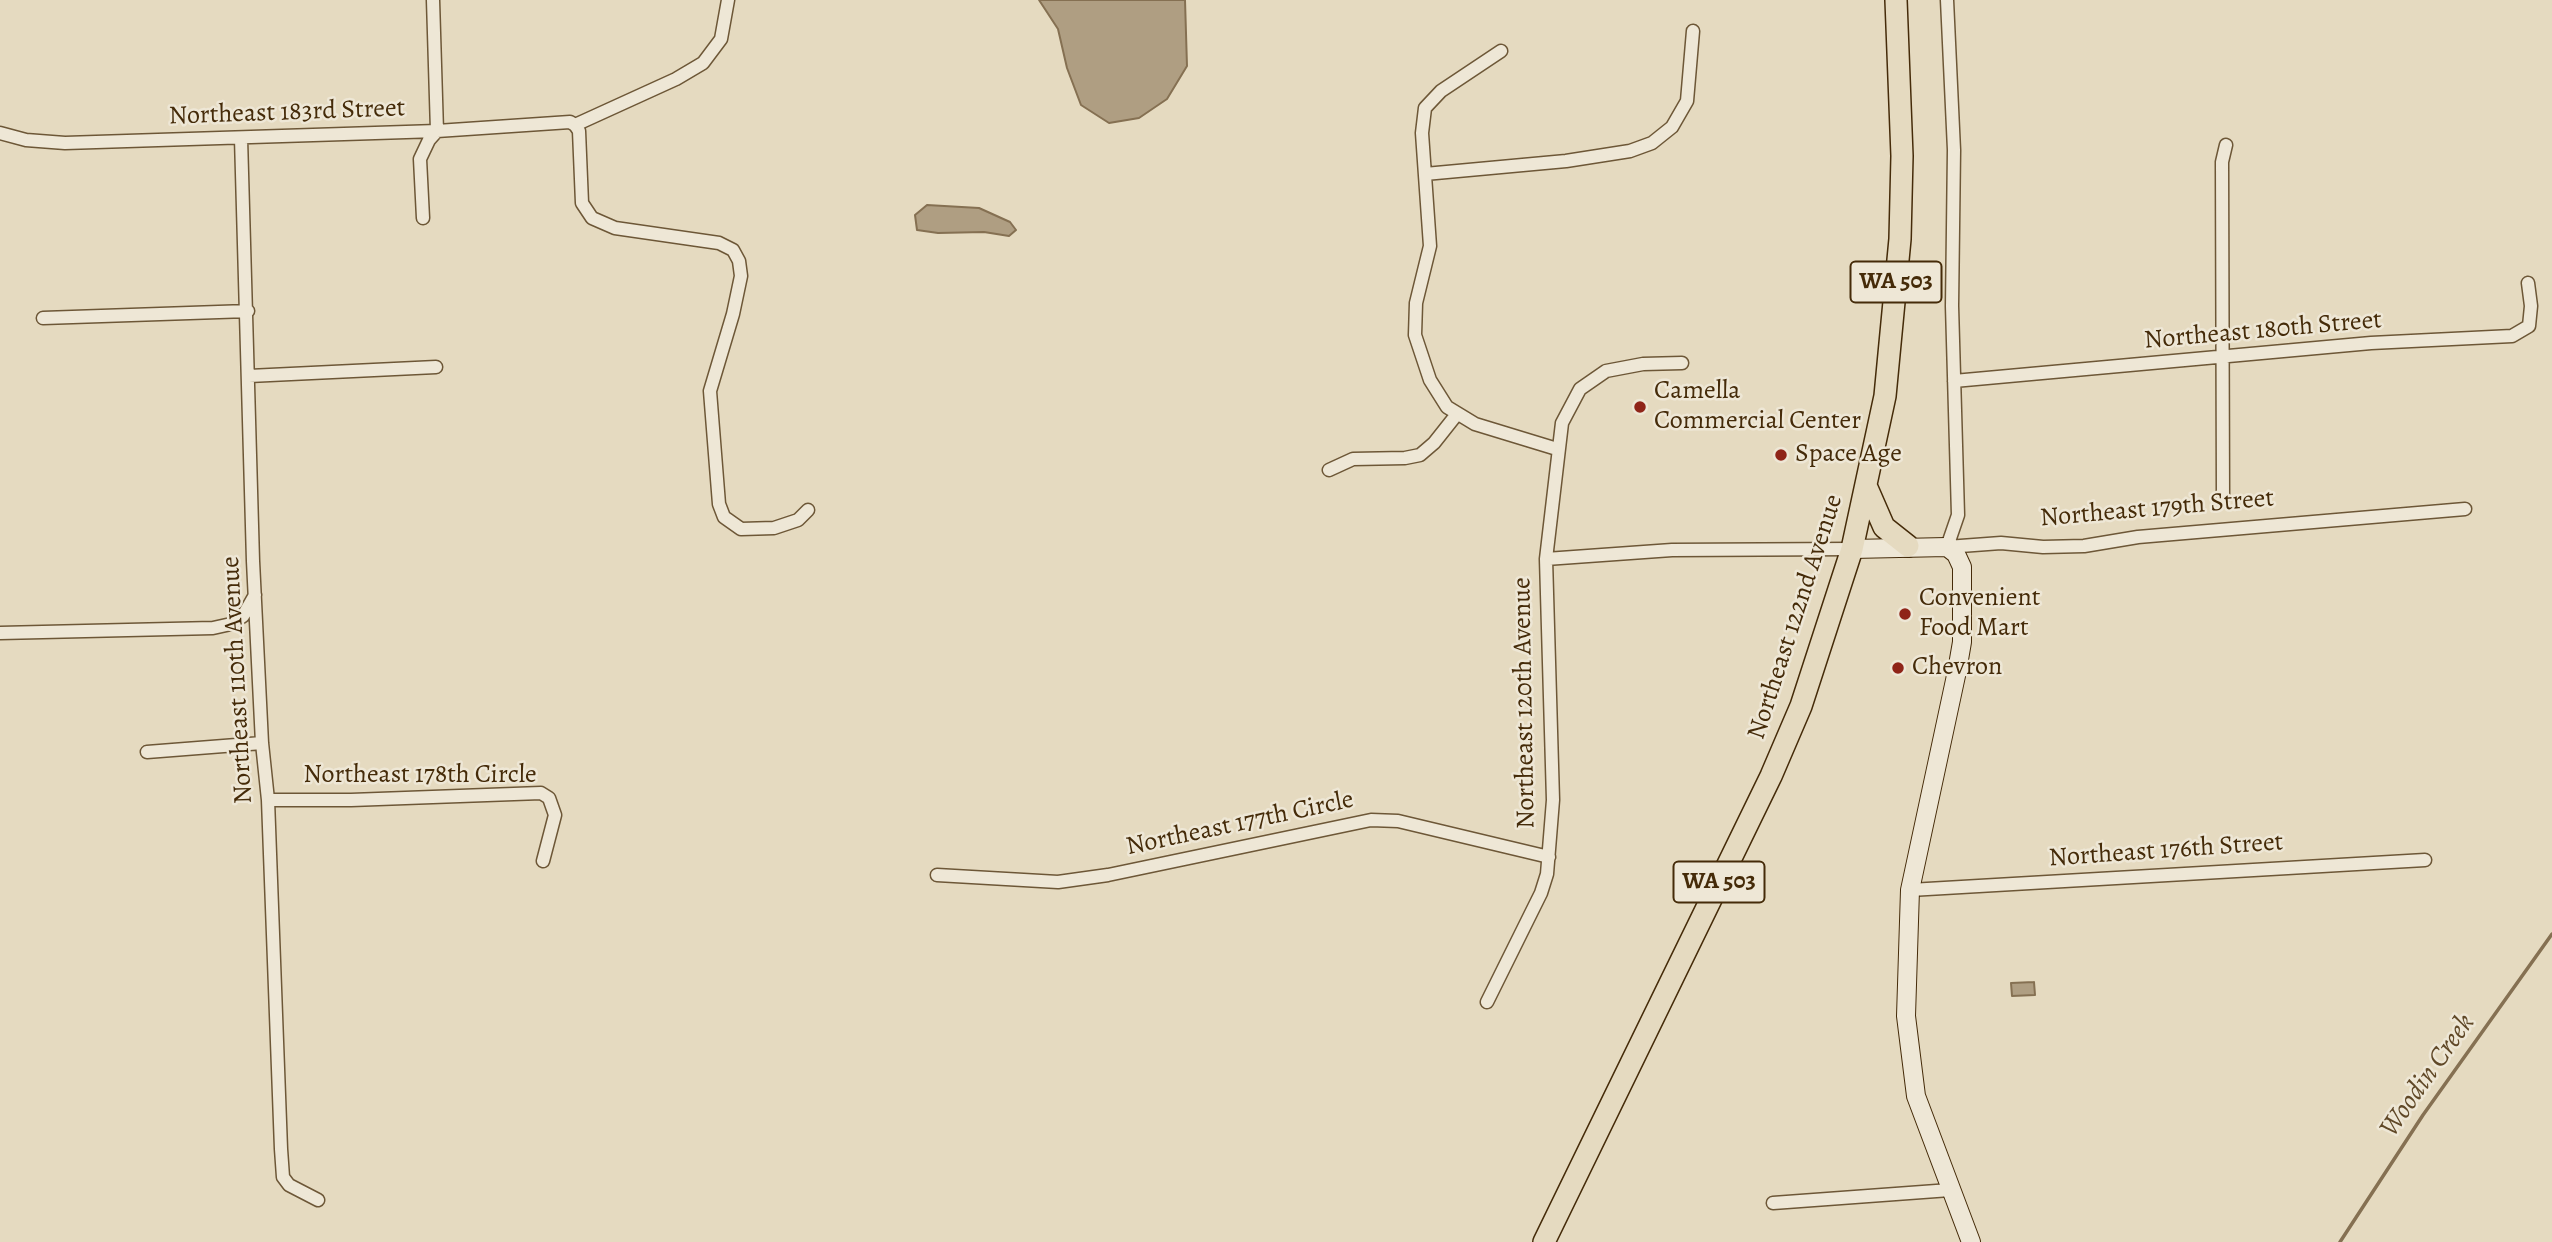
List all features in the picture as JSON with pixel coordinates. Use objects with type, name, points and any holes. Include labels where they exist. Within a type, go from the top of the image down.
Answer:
[{"type":"highway","name":"Northeast 122nd Avenue","points":[[1544,1242],[1771,776],[1801,706],[1852,550],[1867,488],[1889,367],[1900,239],[1902,156],[1896,0]]},
{"type":"highway","points":[[1867,488],[1884,527],[1908,546]]},
{"type":"main road","name":"Northeast 179th Street","points":[[1852,550],[1908,546],[1947,547]]},
{"type":"main road","points":[[1947,547],[1956,554],[1962,567],[1962,642],[1910,890],[1905,969],[1910,1073],[1924,1124],[1971,1242]]},
{"type":"street","points":[[422,218],[420,159],[429,140],[437,131],[433,0]]},
{"type":"street","points":[[728,0],[721,39],[703,63],[676,79],[575,125],[579,131],[582,203],[592,218],[615,228],[719,243],[733,250],[739,261],[741,276],[733,314],[710,391],[719,504],[724,517],[741,529],[790,524],[808,510]]},
{"type":"street","points":[[1947,0],[1954,150],[1954,381],[1958,515],[1947,547]]},
{"type":"street","points":[[1425,174],[1522,166],[1607,155],[1630,151],[1662,137],[1672,127],[1687,101],[1693,31]]},
{"type":"street","points":[[1501,51],[1441,90],[1425,108],[1422,133],[1430,246],[1416,303],[1415,335],[1437,394],[1457,414],[1485,428],[1557,449]]},
{"type":"street","name":"Northeast 183rd Street","points":[[0,133],[26,140],[65,143],[437,131],[569,122],[575,125]]},
{"type":"street","name":"Northeast 110th Avenue","points":[[241,138],[255,595],[262,743],[268,800],[284,1177],[289,1185],[318,1200]]},
{"type":"street","points":[[2223,499],[2221,162],[2226,145]]},
{"type":"street","name":"Northeast 180th Street","points":[[1954,381],[2224,359],[2371,343],[2512,337],[2529,327],[2531,306],[2528,283]]},
{"type":"street","points":[[43,318],[247,311]]},
{"type":"street","name":"Northeast 120th Avenue","points":[[1487,1002],[1541,893],[1549,857],[1553,800],[1546,559],[1557,449],[1568,407],[1591,379],[1624,366],[1682,363]]},
{"type":"street","points":[[249,376],[436,367]]},
{"type":"street","points":[[1329,470],[1353,459],[1405,458],[1420,455],[1434,443],[1457,414]]},
{"type":"street","name":"Northeast 179th Street","points":[[1947,547],[2001,543],[2043,547],[2084,546],[2138,537],[2465,509]]},
{"type":"street","points":[[1546,559],[1672,550],[1852,550]]},
{"type":"street","points":[[0,633],[213,628],[231,624],[243,616],[255,595]]},
{"type":"street","points":[[147,752],[262,743]]},
{"type":"street","name":"Northeast 178th Circle","points":[[268,800],[351,800],[541,793],[549,798],[555,815],[543,861]]},
{"type":"street","name":"Northeast 177th Circle","points":[[937,875],[1058,882],[1108,875],[1371,820],[1398,821],[1549,857]]},
{"type":"street","name":"Northeast 176th Street","points":[[1910,890],[2425,860]]},
{"type":"street","points":[[1773,1203],[1950,1190]]},
{"type":"shaded area","points":[[1039,0],[1185,0],[1187,66],[1167,99],[1139,118],[1109,123],[1081,105],[1067,68],[1058,29]]},
{"type":"shaded area","points":[[927,205],[979,208],[1010,222],[1016,230],[1009,236],[984,232],[938,233],[917,230],[915,215]]},
{"type":"shaded area","points":[[2034,982],[2035,995],[2012,996],[2011,983]]},
{"type":"waterway","name":"Woodin Creek","points":[[2340,1242],[2423,1115],[2552,934]]},
{"type":"place","name":"Camella Commercial Center","points":[[1640,407]]},
{"type":"place","name":"Space Age","points":[[1781,455]]},
{"type":"place","name":"Convenient Food Mart","points":[[1905,614]]},
{"type":"place","name":"Chevron","points":[[1898,668]]}]
